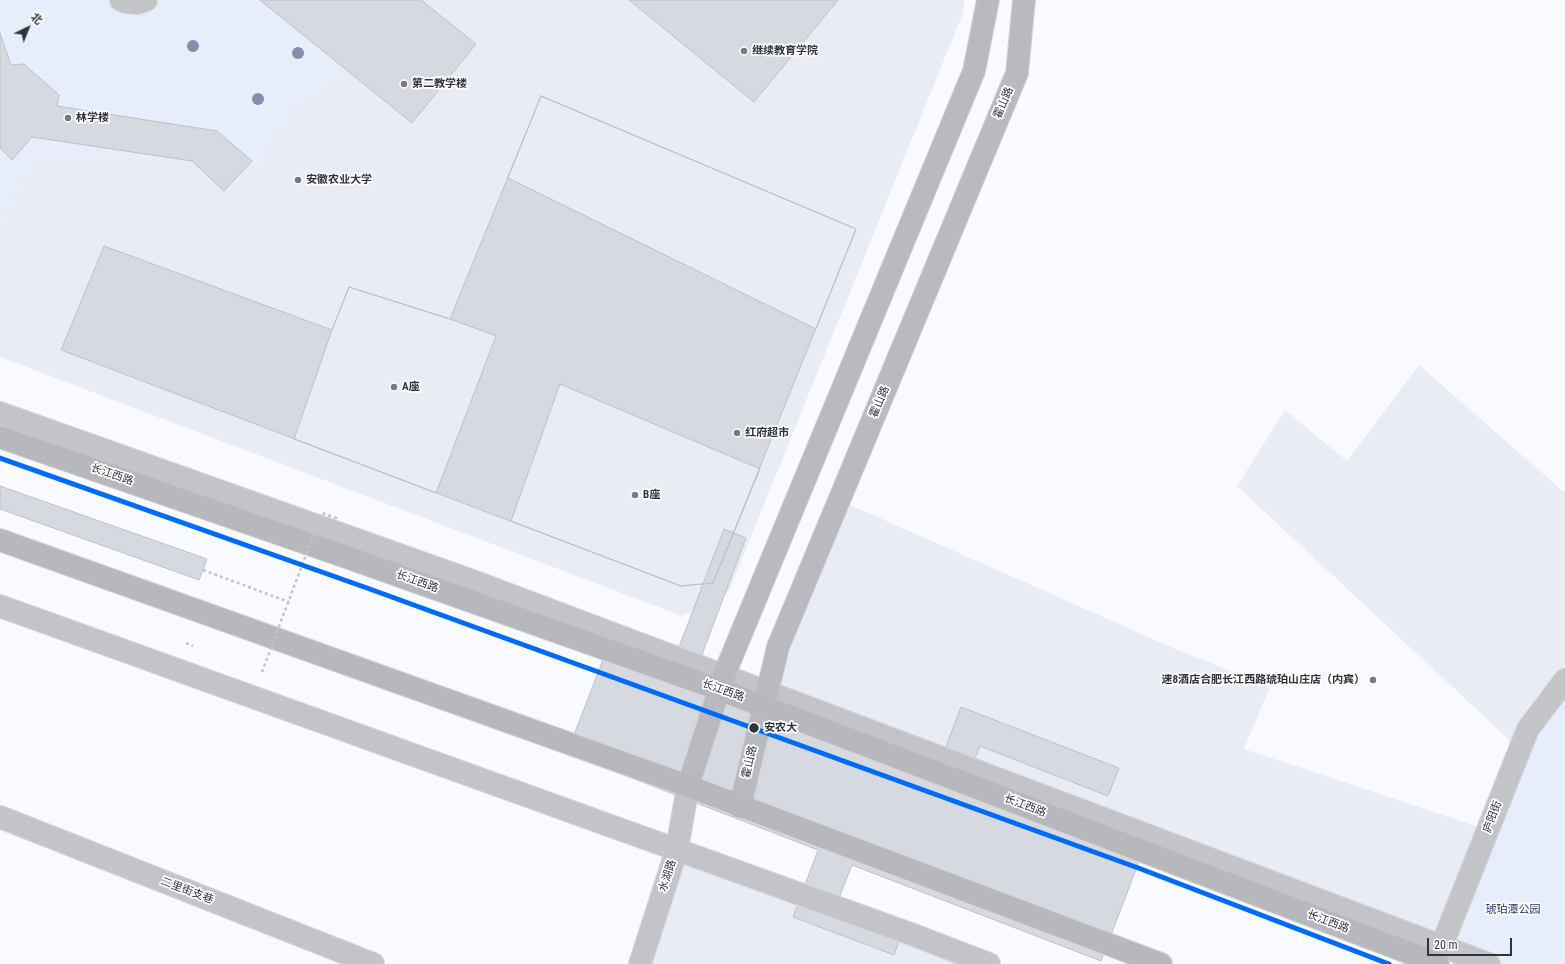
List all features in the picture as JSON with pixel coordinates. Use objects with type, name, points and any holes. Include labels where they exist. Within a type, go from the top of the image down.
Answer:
[{"type":"highway","name":"长江西路","points":[[0,436],[353,559],[721,682],[1438,958]]},
{"type":"highway","points":[[0,540],[688,786],[1161,964]]},
{"type":"main road","points":[[688,786],[721,682],[974,70],[988,0]]},
{"type":"main road","name":"霍山路","points":[[740,806],[778,647],[1016,73],[1024,0]]},
{"type":"street","points":[[120,0],[136,2],[146,0]]},
{"type":"street","points":[[0,413],[473,580],[721,682]]},
{"type":"street","points":[[0,606],[677,849],[989,964]]},
{"type":"street","name":"庐阳街","points":[[1438,958],[1528,729],[1565,680]]},
{"type":"street","name":"水湖路","points":[[640,964],[677,849],[688,786]]},
{"type":"street","name":"二里街支巷","points":[[0,817],[373,964]]},
{"type":"street","points":[[1438,958],[1489,964]]},
{"type":"path","points":[[262,672],[319,520],[334,526],[336,518],[322,513],[320,517],[330,520]]},
{"type":"path","points":[[203,570],[289,602]]},
{"type":"shaded area","points":[[0,0],[965,0],[963,13],[729,591],[682,616],[0,357]]},
{"type":"shaded area","points":[[1419,365],[1565,493],[1565,680],[1520,750],[1237,486],[1285,410],[1347,461]]},
{"type":"shaded area","points":[[839,500],[1173,648],[1270,687],[1244,749],[1488,830],[1441,946],[767,692]]},
{"type":"shaded area","points":[[677,849],[989,964],[640,964]]},
{"type":"green space","points":[[0,0],[293,0],[365,58],[294,105],[258,163],[35,154],[0,222]]},
{"type":"green space","name":"琥珀潭公园","points":[[1565,680],[1565,964],[1489,964],[1441,946],[1488,830]]},
{"type":"building","name":"第二教学楼","points":[[260,0],[421,0],[476,44],[412,123]]},
{"type":"building","name":"继续教育学院","points":[[629,0],[838,0],[754,102]]},
{"type":"building","name":"林学楼","points":[[0,33],[11,65],[24,64],[59,95],[57,106],[217,131],[252,161],[224,191],[192,161],[32,137],[12,160],[0,148]]},
{"type":"building","points":[[541,96],[856,229],[713,583],[681,586],[61,350],[104,246],[332,330],[349,287],[450,319]]},
{"type":"building","points":[[541,96],[856,229],[816,329],[508,178]]},
{"type":"building","name":"A座","points":[[349,287],[450,319],[496,336],[436,493],[294,439],[332,330]]},
{"type":"building","name":"B座","points":[[560,384],[760,469],[713,583],[681,586],[511,521]]},
{"type":"building","points":[[0,486],[207,559],[199,580],[0,509]]},
{"type":"building","name":"安农大","points":[[724,529],[746,538],[695,673],[938,767],[961,707],[1119,768],[1108,796],[980,746],[967,778],[1145,846],[1101,961],[852,865],[839,898],[906,924],[894,955],[793,917],[818,850],[567,753],[609,644],[671,668]]},
{"type":"transit line","points":[[0,458],[367,588],[1141,869],[1389,964]]},
{"type":"place","name":"继续教育学院","points":[[744,51]]},
{"type":"place","name":"第二教学楼","points":[[404,84]]},
{"type":"place","name":"林学楼","points":[[68,118]]},
{"type":"place","name":"安徽农业大学","points":[[298,180]]},
{"type":"place","name":"A座","points":[[394,387]]},
{"type":"place","name":"红府超市","points":[[737,433]]},
{"type":"place","name":"B座","points":[[635,495]]},
{"type":"place","name":"速8酒店合肥长江西路琥珀山庄店（内宾）","points":[[1373,680]]},
{"type":"place","name":"安农大","points":[[754,728]]}]
